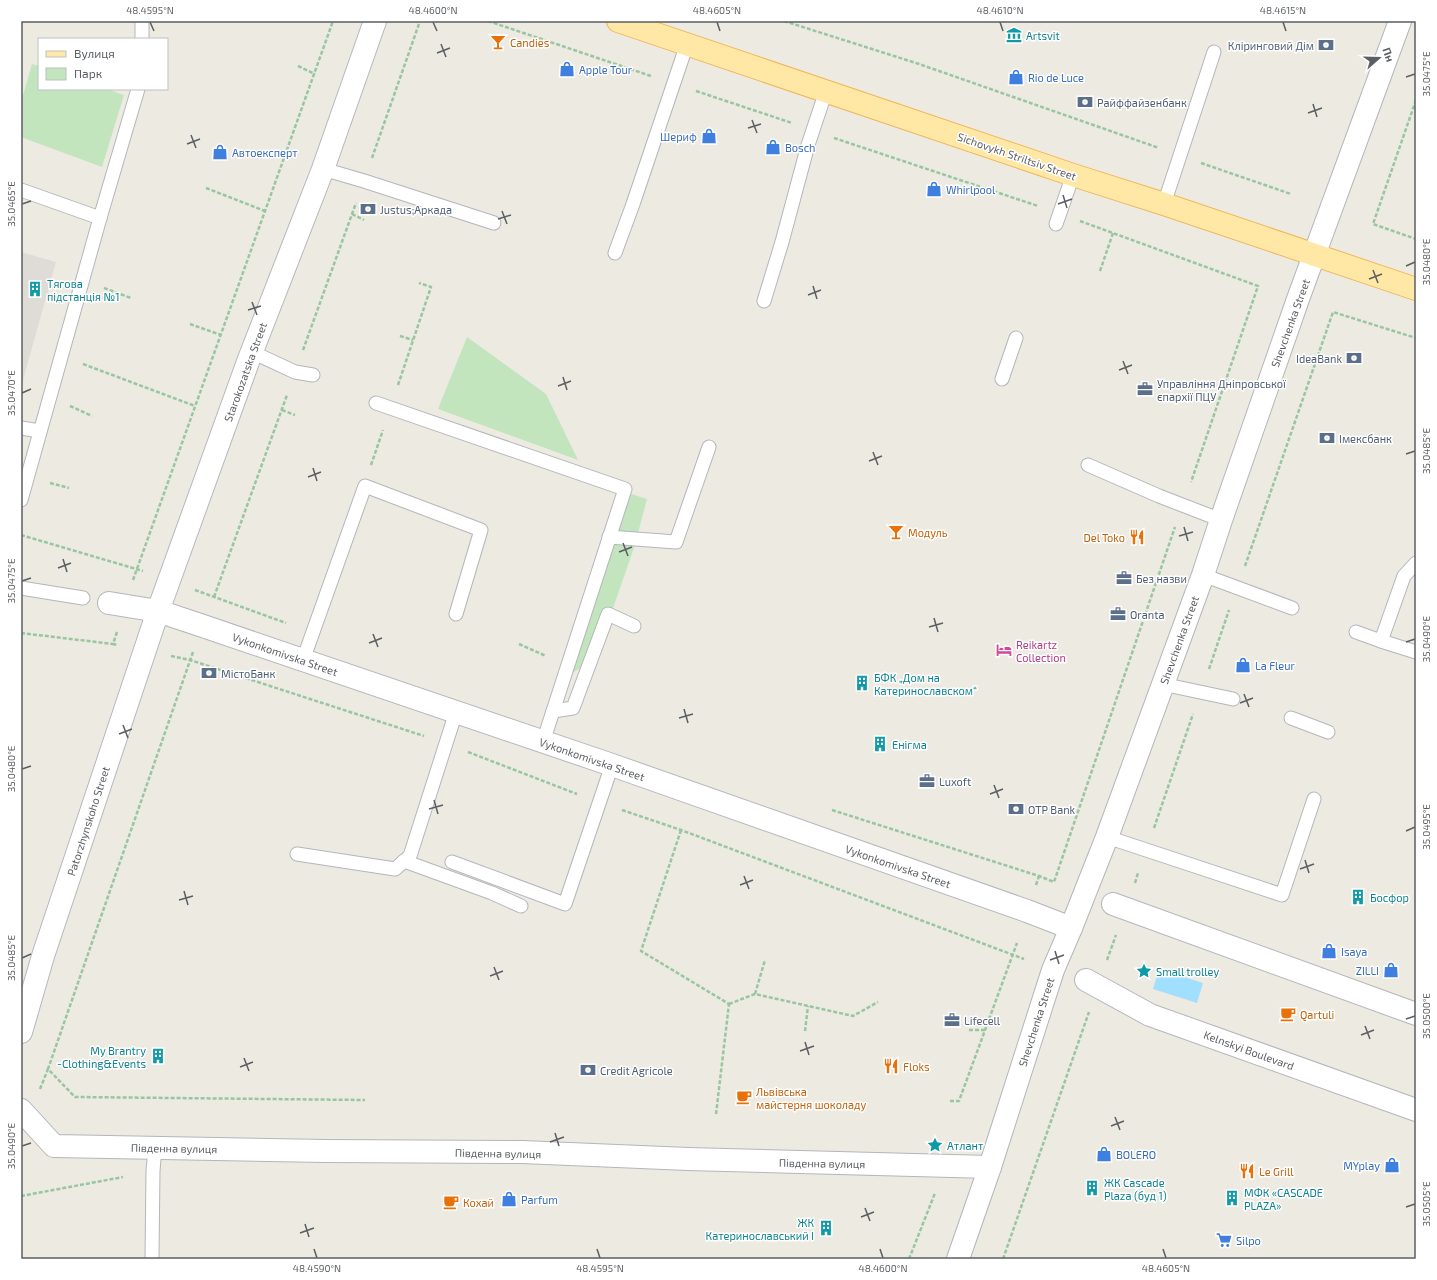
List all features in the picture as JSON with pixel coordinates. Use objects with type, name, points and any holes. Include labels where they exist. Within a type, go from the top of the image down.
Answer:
[{"type":"main road","name":"Sichovykh Striltsiv Street","points":[[618,21],[641,25],[687,44],[1073,176],[1164,204],[1416,289]]},
{"type":"street","name":"Starokozatska Street","points":[[158,611],[252,352],[323,169],[375,21]]},
{"type":"street","name":"Shevchenka Street","points":[[958,1259],[990,1167],[1052,970],[1071,928],[1107,837],[1203,575],[1314,255],[1400,21]]},
{"type":"street","name":"Vykonkomivska Street","points":[[109,603],[158,611],[612,765],[1020,908],[1071,928]]},
{"type":"street","name":"Patorzhynskoho Street","points":[[21,1032],[44,956],[158,611]]},
{"type":"street","points":[[1119,906],[1416,1014]]},
{"type":"street","name":"Kelnskyi Boulevard","points":[[1092,984],[1150,1015],[1416,1110]]},
{"type":"street","name":"Південна вулиця","points":[[21,1110],[54,1146],[326,1151],[522,1152],[688,1159],[990,1167]]},
{"type":"lane","points":[[142,21],[142,38]]},
{"type":"lane","points":[[615,253],[687,44]]},
{"type":"lane","points":[[1164,204],[1214,52]]},
{"type":"lane","points":[[21,500],[100,218],[138,90]]},
{"type":"lane","points":[[764,301],[813,130],[826,91]]},
{"type":"lane","points":[[323,169],[494,223]]},
{"type":"lane","points":[[1058,219],[1073,176]]},
{"type":"lane","points":[[21,190],[100,218]]},
{"type":"lane","points":[[1002,379],[1016,338]]},
{"type":"lane","points":[[252,352],[295,372],[313,375]]},
{"type":"lane","points":[[376,403],[626,489],[543,742]]},
{"type":"lane","points":[[21,428],[40,431]]},
{"type":"lane","points":[[609,537],[676,542],[709,447]]},
{"type":"lane","points":[[1088,465],[1221,520]]},
{"type":"lane","points":[[302,660],[365,486],[481,530],[456,614]]},
{"type":"lane","points":[[1381,641],[1404,576],[1416,563]]},
{"type":"lane","points":[[1203,575],[1292,608]]},
{"type":"lane","points":[[21,588],[83,598]]},
{"type":"lane","points":[[553,711],[573,708],[608,614],[634,626]]},
{"type":"lane","points":[[1356,632],[1416,652]]},
{"type":"lane","points":[[1162,684],[1233,699]]},
{"type":"lane","points":[[298,854],[395,869],[410,856],[456,712]]},
{"type":"lane","points":[[1291,718],[1328,732]]},
{"type":"lane","points":[[452,862],[565,904],[612,765]]},
{"type":"lane","points":[[1107,837],[1282,895],[1314,799]]},
{"type":"lane","points":[[404,861],[492,893],[521,906]]},
{"type":"lane","points":[[152,1256],[153,1171],[155,1147]]},
{"type":"path","points":[[21,535],[136,568],[266,211],[315,74],[332,21]]},
{"type":"path","points":[[214,597],[420,21]]},
{"type":"path","points":[[488,21],[813,130],[1058,219],[1113,233],[1258,286],[1054,882]]},
{"type":"path","points":[[784,21],[919,64],[1034,105]]},
{"type":"path","points":[[298,66],[315,74]]},
{"type":"path","points":[[1416,100],[1373,224],[1416,238]]},
{"type":"path","points":[[206,188],[266,211]]},
{"type":"path","points":[[352,214],[364,220]]},
{"type":"path","points":[[1100,271],[1113,233]]},
{"type":"path","points":[[368,472],[431,287],[419,283]]},
{"type":"path","points":[[1003,1259],[1092,984],[1119,906],[1146,850],[1333,312],[1416,338]]},
{"type":"path","points":[[190,324],[221,335]]},
{"type":"path","points":[[400,336],[413,340]]},
{"type":"path","points":[[61,356],[196,406]]},
{"type":"path","points":[[282,410],[295,416]]},
{"type":"path","points":[[21,633],[113,644]]},
{"type":"path","points":[[519,644],[567,666]]},
{"type":"path","points":[[365,1100],[74,1097],[48,1070],[190,660],[446,744],[600,802],[681,830],[1024,959]]},
{"type":"path","points":[[681,830],[641,951],[729,1004]]},
{"type":"path","points":[[1035,886],[1039,876]]},
{"type":"path","points":[[950,1101],[959,1101],[1017,943]]},
{"type":"path","points":[[755,994],[765,960]]},
{"type":"path","points":[[729,1004],[755,994],[853,1016],[878,1002]]},
{"type":"path","points":[[716,1114],[729,1004]]},
{"type":"path","points":[[805,1031],[808,1006]]},
{"type":"path","points":[[969,1030],[985,1030]]},
{"type":"path","points":[[909,1259],[936,1191]]},
{"type":"shaded area","name":"Тягова підстанція №1","points":[[21,252],[56,262],[21,387]]},
{"type":"green space","points":[[32,64],[38,66],[38,90],[110,90],[124,95],[102,167],[21,137],[21,102]]},
{"type":"green space","points":[[467,337],[546,394],[578,460],[438,409]]},
{"type":"green space","points":[[628,493],[647,499],[638,533],[614,532]]},
{"type":"green space","points":[[612,540],[636,542],[612,611],[585,665],[566,677]]},
{"type":"water","points":[[1159,969],[1203,983],[1197,1003],[1153,989]]},
{"type":"place","name":"Artsvit","points":[[1014,35]]},
{"type":"place","name":"Candies","points":[[498,42]]},
{"type":"place","name":"Кліринговий Дім","points":[[1326,45]]},
{"type":"place","name":"Apple Tour","points":[[567,69]]},
{"type":"place","name":"Rio de Luce","points":[[1016,77]]},
{"type":"place","name":"Райффайзенбанк","points":[[1085,102]]},
{"type":"place","name":"Шериф","points":[[709,136]]},
{"type":"place","name":"Bosch","points":[[773,147]]},
{"type":"place","name":"Автоексперт","points":[[220,152]]},
{"type":"place","name":"Whirlpool","points":[[934,189]]},
{"type":"place","name":"Justus;Аркада","points":[[368,209]]},
{"type":"place","name":"Тягова підстанція №1","points":[[35,289]]},
{"type":"place","name":"IdeaBank","points":[[1354,358]]},
{"type":"place","name":"Управління Дніпровської єпархії ПЦУ","points":[[1145,389]]},
{"type":"place","name":"Імексбанк","points":[[1327,438]]},
{"type":"place","name":"Модуль","points":[[896,532]]},
{"type":"place","name":"Del Toko","points":[[1137,537]]},
{"type":"place","name":"Без назви","points":[[1124,578]]},
{"type":"place","name":"Oranta","points":[[1118,614]]},
{"type":"place","name":"Reikartz Collection","points":[[1004,650]]},
{"type":"place","name":"La Fleur","points":[[1243,665]]},
{"type":"place","name":"МістоБанк","points":[[209,673]]},
{"type":"place","name":"БФК „Дом на Катеринославском“","points":[[862,683]]},
{"type":"place","name":"Енігма","points":[[880,744]]},
{"type":"place","name":"Luxoft","points":[[927,781]]},
{"type":"place","name":"OTP Bank","points":[[1016,809]]},
{"type":"place","name":"Босфор","points":[[1358,897]]},
{"type":"place","name":"Isaya","points":[[1329,951]]},
{"type":"place","name":"ZILLI","points":[[1391,970]]},
{"type":"place","name":"Small trolley","points":[[1144,971]]},
{"type":"place","name":"Qartuli","points":[[1288,1014]]},
{"type":"place","name":"Lifecell","points":[[952,1020]]},
{"type":"place","name":"My Brantry -Clothing&Events","points":[[158,1056]]},
{"type":"place","name":"Floks","points":[[891,1066]]},
{"type":"place","name":"Credit Agricole","points":[[588,1070]]},
{"type":"place","name":"Львівська майстерня шоколаду","points":[[744,1097]]},
{"type":"place","name":"Атлант","points":[[935,1145]]},
{"type":"place","name":"BOLERO","points":[[1104,1154]]},
{"type":"place","name":"MYplay","points":[[1392,1165]]},
{"type":"place","name":"Le Grill","points":[[1247,1171]]},
{"type":"place","name":"ЖК Cascade Plaza (буд 1)","points":[[1092,1188]]},
{"type":"place","name":"МФК «CASCADE PLAZA»","points":[[1232,1198]]},
{"type":"place","name":"Parfum","points":[[509,1199]]},
{"type":"place","name":"Кохай","points":[[451,1202]]},
{"type":"place","name":"ЖК Катеринославський I","points":[[826,1228]]},
{"type":"place","name":"Silpo","points":[[1224,1240]]}]
